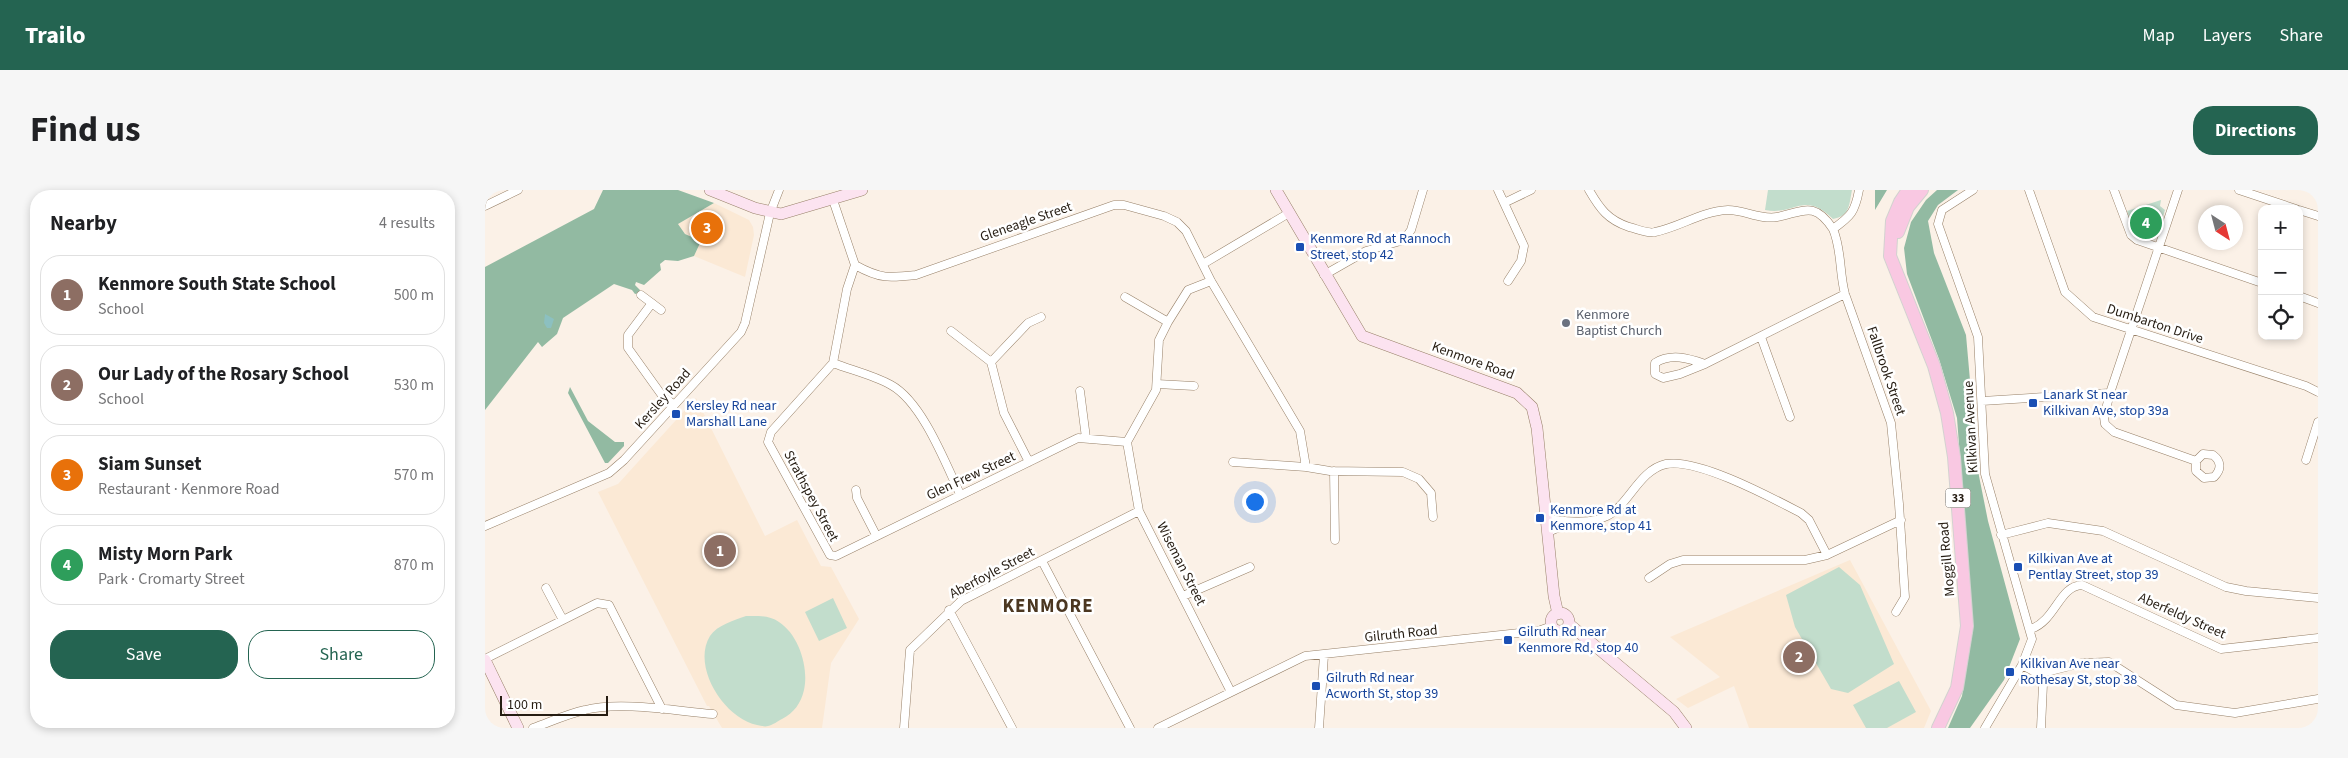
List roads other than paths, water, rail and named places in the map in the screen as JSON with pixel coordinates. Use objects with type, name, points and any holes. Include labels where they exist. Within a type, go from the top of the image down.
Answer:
[{"type":"main road","name":"Moggill Road","points":[[1908,190],[1897,208],[1890,238],[1890,256],[1934,366],[1947,413],[1954,457],[1967,626],[1957,688],[1938,728]]},
{"type":"main road","name":"Moggill Road","points":[[1896,272],[1898,233],[1902,219],[1908,207],[1922,190]]},
{"type":"street","points":[[485,206],[518,190]]},
{"type":"street","points":[[710,190],[770,213],[785,213],[862,190]]},
{"type":"street","name":"Kersley Road","points":[[485,526],[609,473],[624,460],[741,332],[745,323],[770,213],[779,190]]},
{"type":"street","name":"Kenmore Road","points":[[1276,190],[1357,331],[1367,340],[1517,393],[1529,402],[1535,416],[1554,596],[1558,614]]},
{"type":"street","points":[[1324,275],[1366,251],[1404,240],[1411,230],[1423,190]]},
{"type":"street","points":[[1498,190],[1525,246],[1521,261],[1508,281]]},
{"type":"street","points":[[1504,204],[1531,190]]},
{"type":"street","points":[[1589,190],[1599,207],[1611,220],[1645,232],[1655,232],[1692,218],[1729,210],[1772,217],[1809,210],[1824,218],[1833,229],[1851,215],[1856,207],[1859,190]]},
{"type":"street","name":"Kilkivan Avenue","points":[[1973,190],[1942,210],[1938,224],[1978,337],[1985,474],[2001,535],[2031,629],[2031,644],[2022,666],[1985,728]]},
{"type":"street","name":"Dumbarton Drive","points":[[2029,190],[2065,292],[2093,317],[2317,389]]},
{"type":"street","points":[[2178,190],[2131,329],[2104,417],[2105,424],[2114,432],[2196,461]]},
{"type":"street","points":[[2239,190],[2286,205]]},
{"type":"street","points":[[2118,191],[2131,235],[2137,240],[2258,282]]},
{"type":"street","points":[[833,200],[855,265],[847,289],[833,364],[892,385],[921,414],[960,494]]},
{"type":"street","name":"Gleneagle Street","points":[[855,265],[873,275],[893,278],[916,275],[1114,205],[1124,204],[1164,216],[1177,222],[1186,231],[1211,281],[1300,431],[1306,467]]},
{"type":"street","points":[[2303,211],[2318,216]]},
{"type":"street","points":[[1203,264],[1289,214]]},
{"type":"street","name":"Fallbrook Street","points":[[1833,229],[1839,244],[1840,275],[1845,294],[1891,423],[1901,520],[1905,596],[1896,612]]},
{"type":"street","points":[[1127,442],[1153,398],[1157,384],[1159,340],[1168,322],[1188,290],[1211,281]]},
{"type":"street","points":[[1705,364],[1688,358],[1664,358],[1655,363],[1655,374],[1663,378],[1680,374],[1705,364],[1845,294]]},
{"type":"street","points":[[641,295],[661,310]]},
{"type":"street","points":[[1125,296],[1168,322]]},
{"type":"street","points":[[2303,297],[2318,303]]},
{"type":"street","points":[[652,303],[628,335],[627,341],[629,348],[661,394],[674,406]]},
{"type":"street","points":[[991,362],[1028,323],[1041,317]]},
{"type":"street","points":[[951,332],[991,362],[1004,413],[1029,462]]},
{"type":"street","points":[[1761,337],[1789,417]]},
{"type":"street","name":"Strathspey Street","points":[[830,555],[826,552],[768,442],[771,432],[833,364]]},
{"type":"street","points":[[1157,384],[1194,386]]},
{"type":"street","points":[[1080,391],[1086,438]]},
{"type":"street","points":[[1982,401],[2111,393]]},
{"type":"street","points":[[2306,460],[2318,422]]},
{"type":"street","name":"Glen Frew Street","points":[[830,555],[836,556],[1078,438],[1127,442]]},
{"type":"street","name":"Wiseman Street","points":[[1127,442],[1139,511],[1231,692]]},
{"type":"street","points":[[1233,462],[1334,471],[1403,472],[1419,479],[1431,493],[1433,517]]},
{"type":"street","points":[[1548,532],[1573,522],[1608,516],[1652,470],[1676,463],[1743,483],[1801,513],[1809,520],[1827,555]]},
{"type":"street","points":[[1334,471],[1335,540]]},
{"type":"street","points":[[856,490],[857,498],[876,535]]},
{"type":"street","name":"Aberfoyle Street","points":[[904,728],[910,650],[949,610],[961,601],[1139,511]]},
{"type":"street","points":[[1546,519],[1573,522]]},
{"type":"street","points":[[1649,578],[1671,564],[1683,560],[1805,560],[1827,555],[1901,520]]},
{"type":"street","points":[[2001,535],[2048,523],[2103,531],[2226,586],[2318,598]]},
{"type":"street","points":[[1041,561],[1130,728]]},
{"type":"street","points":[[1183,596],[1250,567]]},
{"type":"street","name":"Aberfeldy Street","points":[[2031,629],[2043,624],[2050,617],[2067,590],[2075,585],[2082,585],[2221,649],[2318,638]]},
{"type":"street","points":[[546,588],[563,620]]},
{"type":"street","points":[[518,728],[485,659],[597,603],[609,605],[662,709]]},
{"type":"street","points":[[949,610],[1012,728]]},
{"type":"street","points":[[1569,624],[1561,631],[1553,626],[1552,620],[1558,614],[1566,615],[1569,624],[1674,712],[1686,728]]},
{"type":"street","name":"Gilruth Road","points":[[1158,728],[1295,660],[1324,655],[1538,631],[1553,626]]},
{"type":"street","points":[[1319,728],[1324,655]]},
{"type":"street","points":[[2022,666],[2041,673],[2082,663],[2109,662],[2176,706],[2235,713],[2318,699]]},
{"type":"street","points":[[2041,673],[2043,684],[2041,728]]},
{"type":"street","points":[[533,728],[585,710],[609,708],[662,709],[713,714]]},
{"type":"water","points":[[545,314],[554,319],[551,328],[547,328],[544,323]]},
{"type":"place","name":"Misty Morn Park","points":[[2146,223]]},
{"type":"place","name":"Siam Sunset","points":[[707,228]]},
{"type":"place","name":"Kenmore Rd at Rannoch Street, stop 42","points":[[1300,247]]},
{"type":"place","name":"Kenmore Baptist Church","points":[[1566,323]]},
{"type":"place","name":"Lanark St near Kilkivan Ave, stop 39a","points":[[2033,403]]},
{"type":"place","name":"Kersley Rd near Marshall Lane","points":[[676,414]]},
{"type":"place","name":"Kenmore Rd at Kenmore, stop 41","points":[[1540,518]]},
{"type":"place","name":"Kenmore South State School","points":[[720,551]]},
{"type":"place","name":"Kilkivan Ave at Pentlay Street, stop 39","points":[[2018,567]]},
{"type":"place","name":"Gilruth Rd near Kenmore Rd, stop 40","points":[[1508,640]]},
{"type":"place","name":"Our Lady of the Rosary School","points":[[1799,657]]},
{"type":"place","name":"Kilkivan Ave near Rothesay St, stop 38","points":[[2010,672]]},
{"type":"place","name":"Gilruth Rd near Acworth St, stop 39","points":[[1316,686]]},
{"type":"district","name":"KENMORE","points":[[1048,606]]}]
